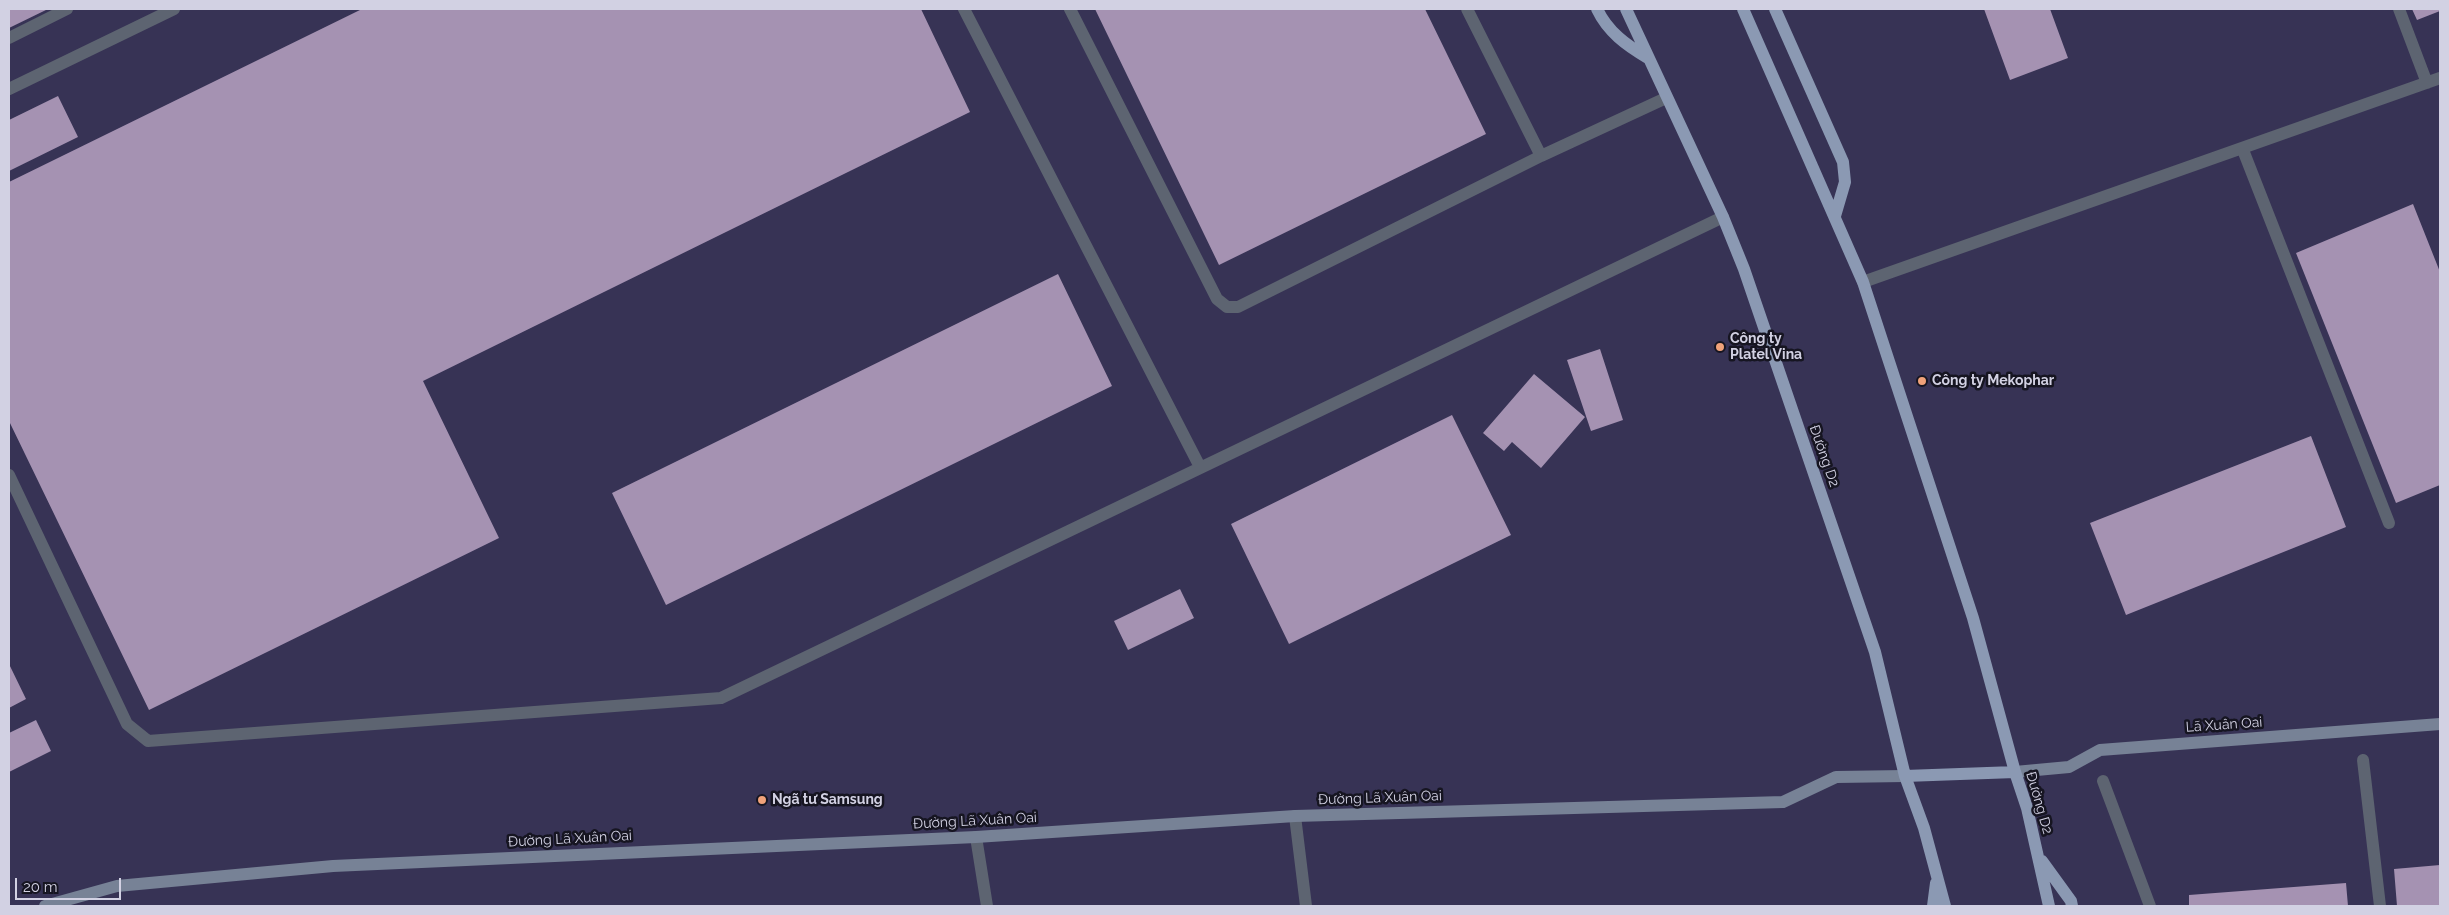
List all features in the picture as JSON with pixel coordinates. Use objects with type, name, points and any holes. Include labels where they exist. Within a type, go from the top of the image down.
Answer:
[{"type":"main road","points":[[1596,9],[1609,29],[1619,39],[1648,58]]},
{"type":"main road","name":"Đường D2","points":[[1626,9],[1723,218],[1744,269],[1875,652],[1905,776],[1924,828],[1945,906]]},
{"type":"main road","name":"Đường D2","points":[[1743,9],[1863,282],[1959,573],[2014,772],[2027,808],[2049,906]]},
{"type":"main road","points":[[1774,9],[1843,162],[1845,182],[1835,216]]},
{"type":"main road","name":"Lã Xuân Oai","points":[[2014,772],[2069,766],[2100,750],[2440,724]]},
{"type":"main road","points":[[1905,776],[2014,772]]},
{"type":"main road","name":"Đường Lã Xuân Oai","points":[[45,906],[117,886],[334,866],[976,837],[1295,816],[1783,802],[1836,776],[1905,776]]},
{"type":"main road","name":"Đường D2","points":[[2039,857],[2071,901],[2072,906]]},
{"type":"main road","name":"Đường D2","points":[[1934,906],[1937,876]]},
{"type":"street","points":[[9,38],[67,9]]},
{"type":"street","points":[[9,88],[174,9]]},
{"type":"street","points":[[964,9],[1200,467]]},
{"type":"street","points":[[1070,9],[1217,299],[1227,307],[1238,307],[1541,156],[1666,98]]},
{"type":"street","points":[[1467,9],[1541,156]]},
{"type":"street","points":[[2398,9],[2427,82]]},
{"type":"street","points":[[1863,282],[2243,150],[2440,78]]},
{"type":"street","points":[[2243,150],[2390,523]]},
{"type":"street","points":[[9,475],[127,724],[148,741],[721,698],[1723,218]]},
{"type":"street","points":[[2363,760],[2380,906]]},
{"type":"street","points":[[2103,782],[2150,906]]},
{"type":"street","points":[[1295,816],[1306,906]]},
{"type":"street","points":[[976,837],[987,906]]},
{"type":"shaded area","points":[[9,9],[2440,9],[2440,906],[9,906]]},
{"type":"building","points":[[9,9],[48,9],[9,28]]},
{"type":"building","points":[[362,9],[921,9],[970,112],[423,381],[499,538],[149,710],[9,421],[9,182]]},
{"type":"building","points":[[1095,9],[1425,9],[1486,134],[1219,265]]},
{"type":"building","points":[[1984,9],[2050,9],[2068,58],[2010,80]]},
{"type":"building","points":[[2412,9],[2440,9],[2440,11],[2417,20]]},
{"type":"building","points":[[58,96],[78,137],[9,171],[9,120]]},
{"type":"building","points":[[2413,204],[2440,272],[2440,485],[2396,503],[2296,253]]},
{"type":"building","points":[[1058,274],[1112,386],[666,605],[612,493]]},
{"type":"building","points":[[1600,349],[1623,420],[1591,431],[1567,360]]},
{"type":"building","points":[[1534,374],[1585,417],[1541,468],[1512,442],[1504,451],[1483,433]]},
{"type":"building","points":[[1452,415],[1511,535],[1289,644],[1231,524]]},
{"type":"building","points":[[2311,436],[2346,527],[2126,615],[2090,523]]},
{"type":"building","points":[[1180,589],[1194,618],[1128,650],[1114,621]]},
{"type":"building","points":[[9,664],[26,699],[9,708]]},
{"type":"building","points":[[36,720],[51,751],[9,772],[9,733]]},
{"type":"building","points":[[2440,865],[2440,906],[2397,906],[2394,869]]},
{"type":"building","points":[[2346,883],[2348,906],[2189,906],[2189,895]]},
{"type":"place","name":"Công ty Platel Vina","points":[[1720,347]]},
{"type":"place","name":"Công ty Mekophar","points":[[1922,381]]},
{"type":"place","name":"Ngã tư Samsung","points":[[762,800]]}]
